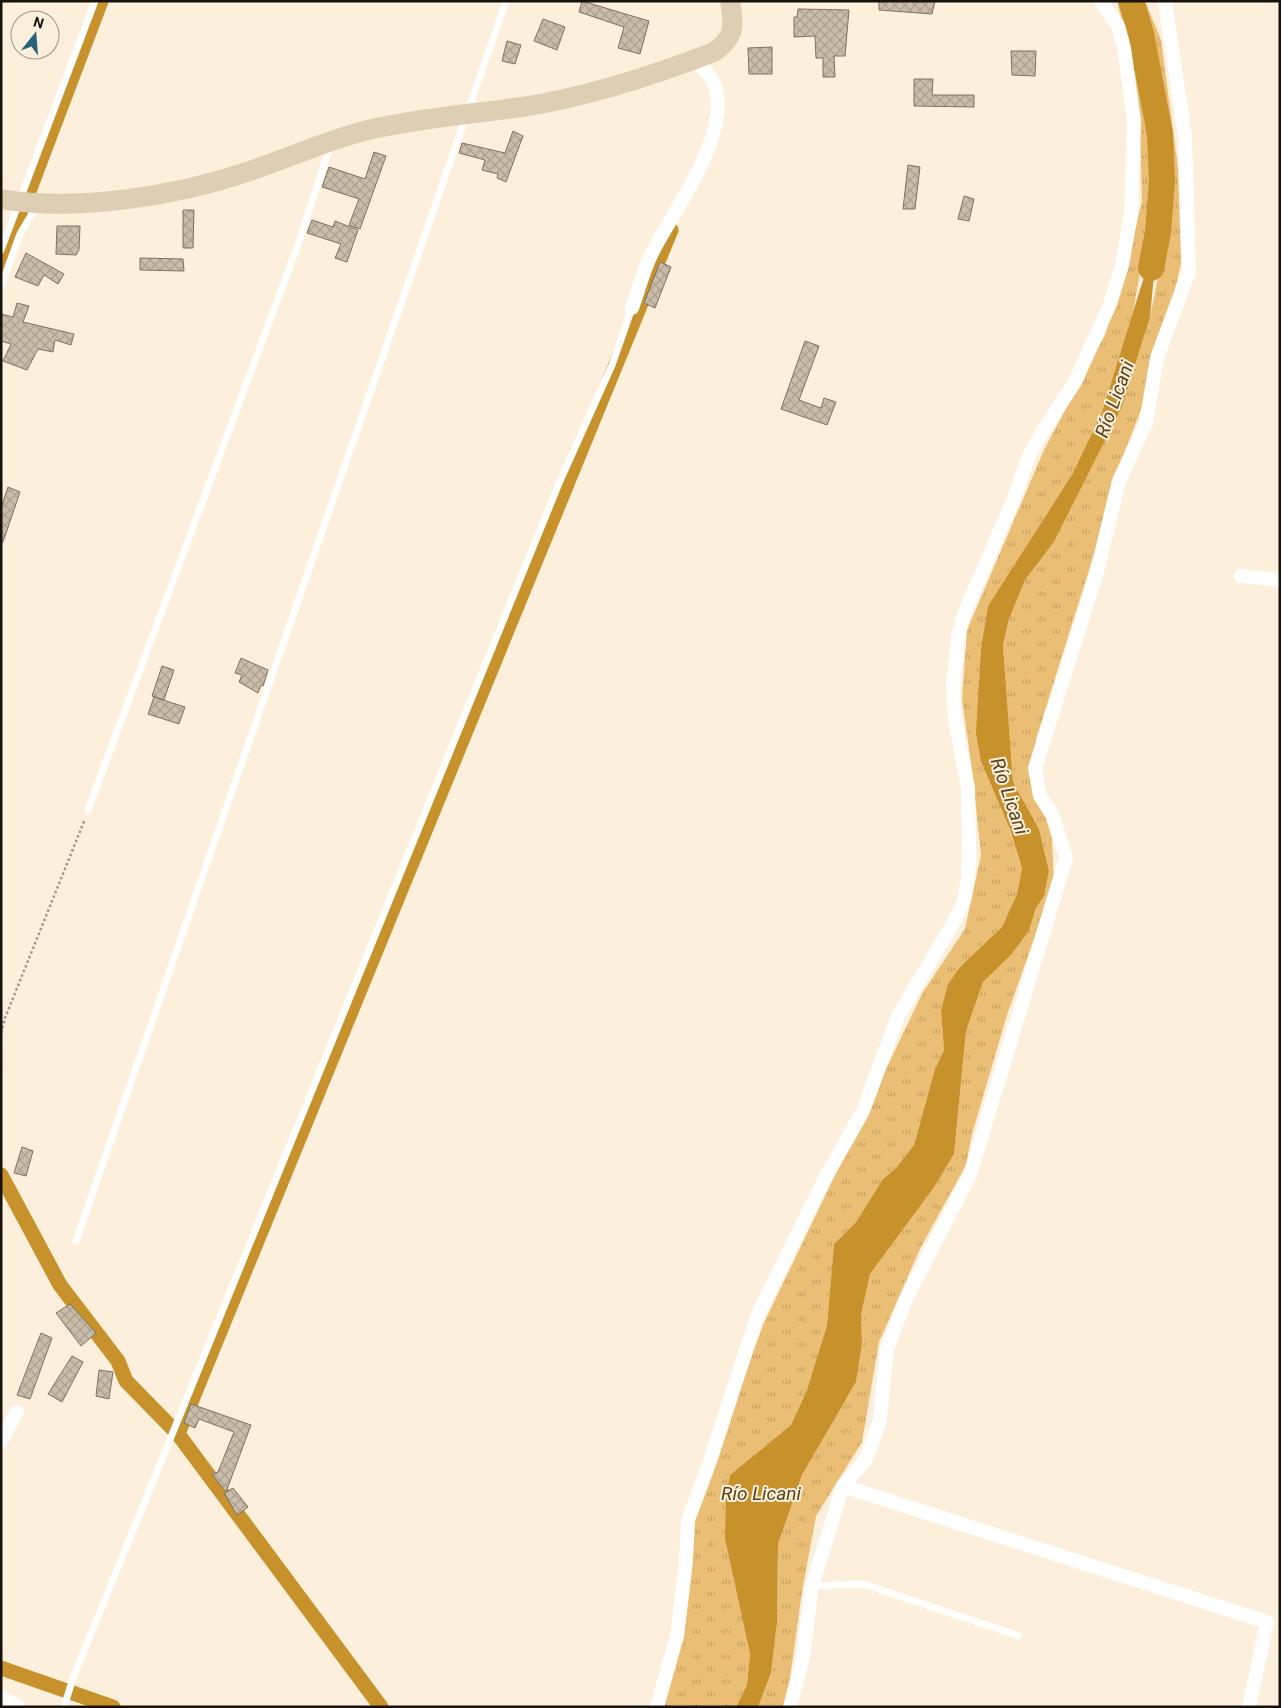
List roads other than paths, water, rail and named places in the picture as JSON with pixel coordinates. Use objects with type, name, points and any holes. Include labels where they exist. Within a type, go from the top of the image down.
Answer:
[{"type":"main road","points":[[19,201],[95,202],[212,182],[247,172],[332,140],[416,120],[468,114],[575,97],[714,52],[727,42],[733,30],[730,1]]},
{"type":"street","points":[[657,1707],[678,1636],[686,1561],[688,1520],[709,1464],[758,1314],[824,1180],[863,1111],[898,1016],[955,920],[964,900],[968,878],[969,853],[968,788],[955,720],[953,688],[958,636],[964,614],[1014,498],[1029,456],[1075,382],[1110,304],[1122,265],[1131,214],[1134,121],[1124,48],[1118,26],[1101,1]]},
{"type":"street","points":[[790,1707],[803,1657],[812,1586],[843,1486],[866,1458],[880,1420],[887,1348],[908,1296],[970,1176],[1066,858],[1053,816],[1040,796],[1035,768],[1095,579],[1120,481],[1146,423],[1157,358],[1189,271],[1185,137],[1165,1]]},
{"type":"street","points":[[632,308],[652,251],[705,158],[716,115],[716,96],[712,79],[694,59]]},
{"type":"street","points":[[1240,576],[1280,580]]},
{"type":"street","points":[[1,1441],[17,1412]]},
{"type":"street","points":[[843,1486],[1267,1622],[1249,1707]]},
{"type":"street","points":[[1,1698],[18,1707]]},
{"type":"lane","points":[[1,250],[95,1]]},
{"type":"lane","points":[[76,1241],[506,1]]},
{"type":"lane","points":[[88,810],[300,242],[332,140]]},
{"type":"lane","points":[[1,286],[20,234],[19,201]]},
{"type":"lane","points":[[64,1707],[73,1678],[222,1310],[560,481],[612,365],[632,308]]},
{"type":"lane","points":[[812,1586],[863,1584],[1019,1636]]},
{"type":"water","name":"Río Licani","points":[[1158,232],[1150,317],[1122,407],[1054,542],[1025,580],[1009,619],[1003,645],[1013,782],[1039,829],[1049,871],[1044,896],[1036,908],[1029,931],[1011,955],[983,982],[966,1031],[954,1154],[935,1186],[870,1274],[861,1315],[862,1344],[856,1382],[802,1475],[778,1544],[777,1623],[771,1673],[758,1707],[736,1707],[747,1685],[750,1654],[725,1539],[726,1498],[730,1475],[791,1425],[807,1390],[827,1325],[834,1244],[856,1222],[883,1179],[896,1168],[914,1145],[935,1069],[944,1050],[941,1011],[948,984],[961,966],[1002,927],[1017,894],[1022,869],[1010,829],[981,761],[976,733],[981,648],[988,606],[1073,473],[1102,412]]},
{"type":"waterway","points":[[29,191],[101,1]]},
{"type":"waterway","name":"Río Licani","points":[[1131,1],[1141,34],[1160,134],[1162,181],[1158,232],[1151,268]]},
{"type":"waterway","points":[[1,265],[11,238],[23,218]]},
{"type":"waterway","points":[[381,1707],[178,1434],[671,230]]},
{"type":"waterway","points":[[1,1175],[60,1285],[118,1361],[126,1381],[178,1434]]},
{"type":"waterway","points":[[1,1668],[113,1707]]}]
